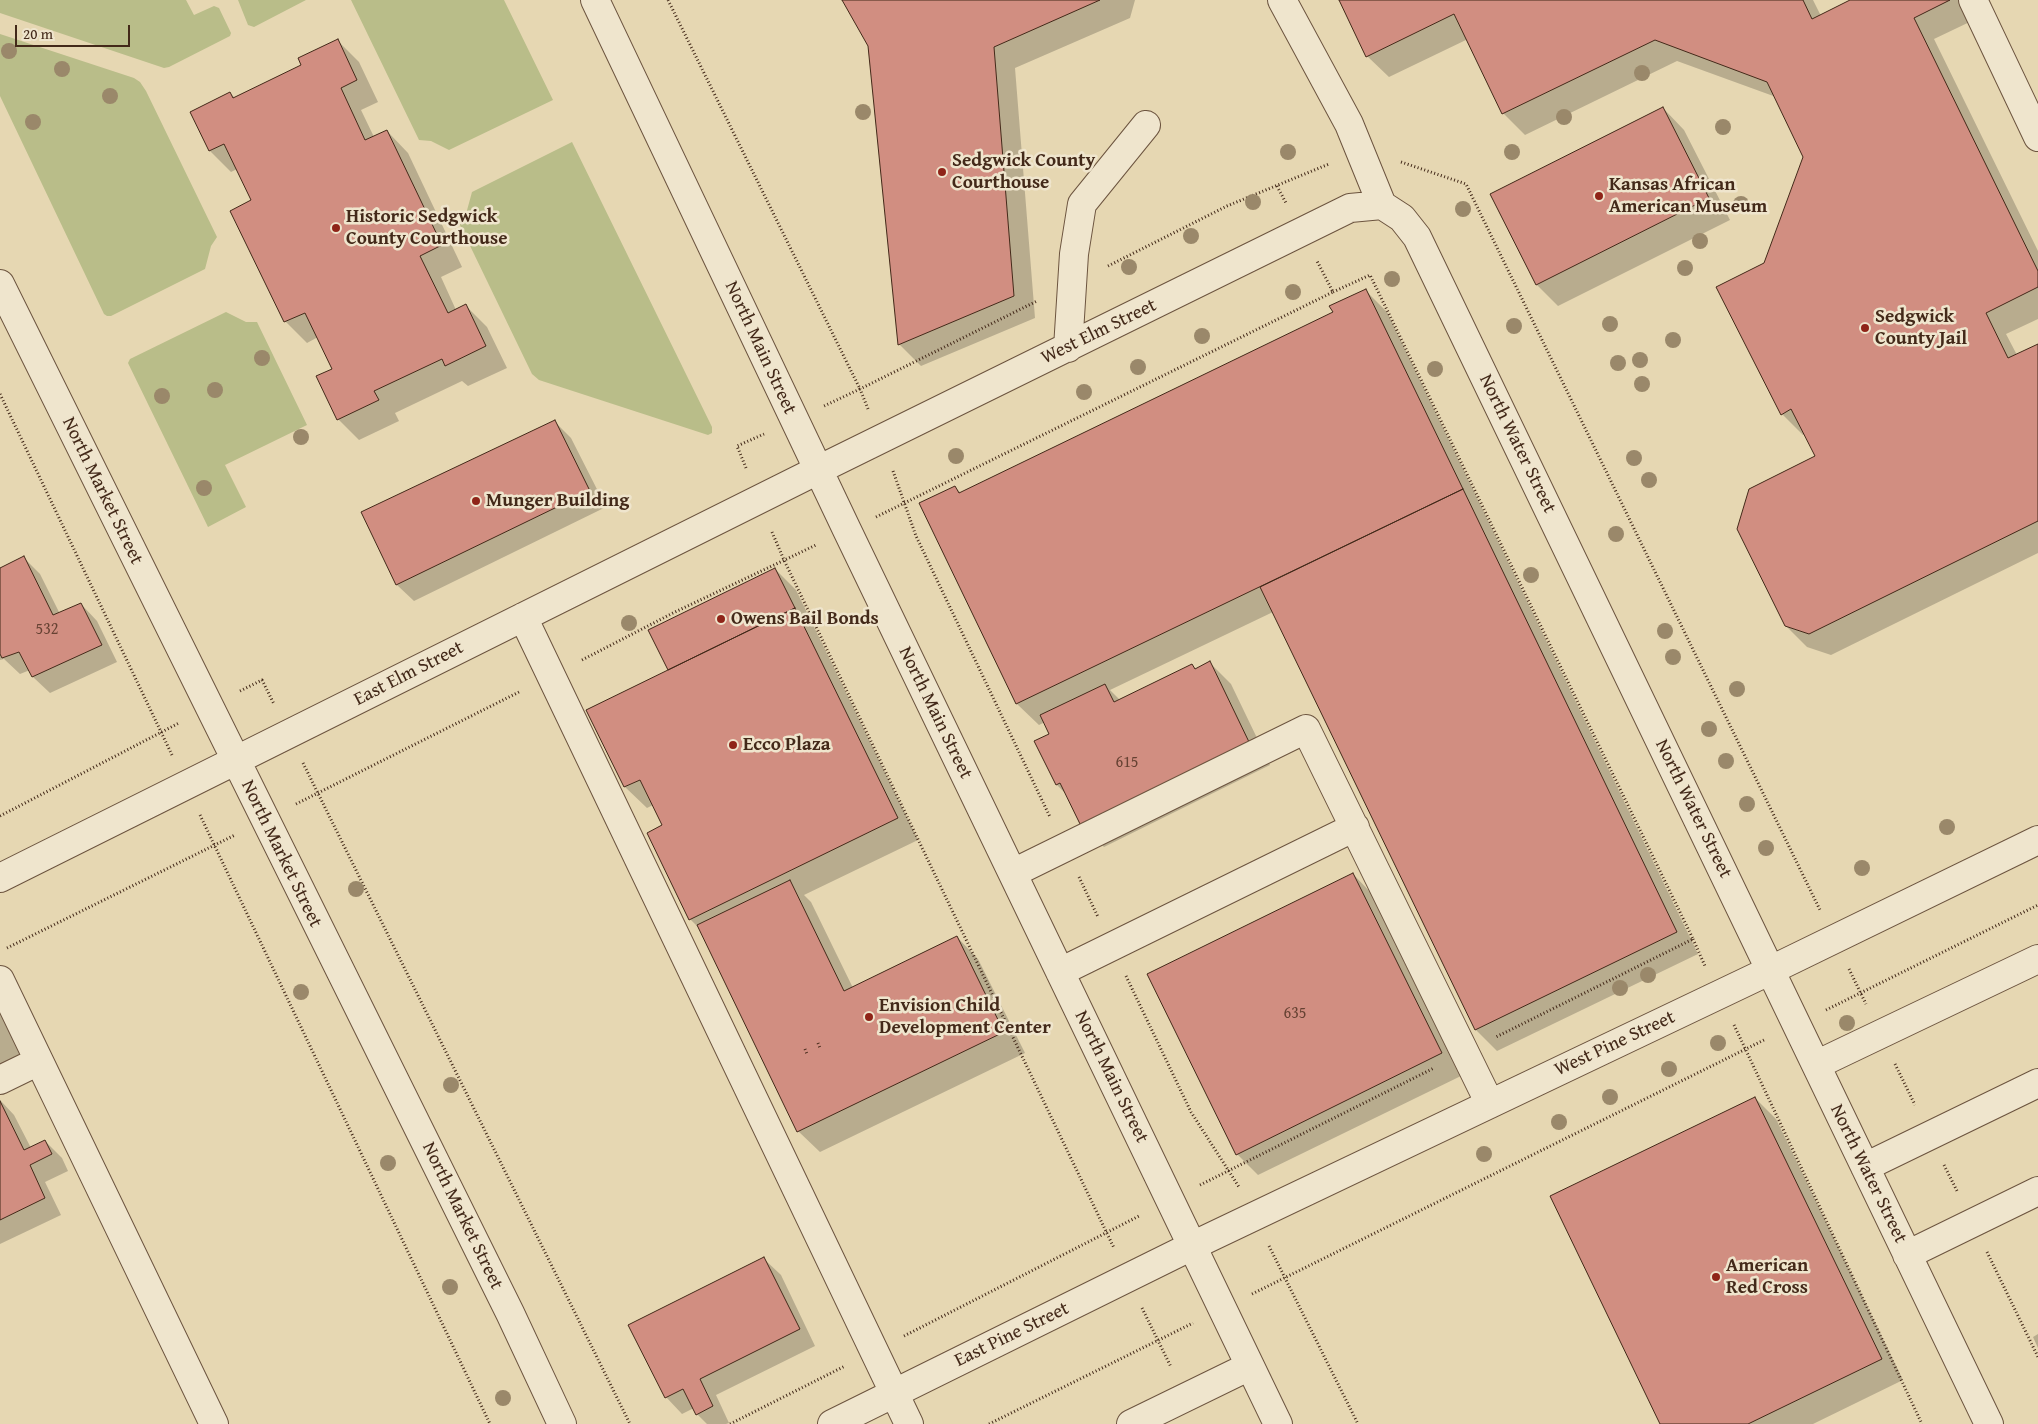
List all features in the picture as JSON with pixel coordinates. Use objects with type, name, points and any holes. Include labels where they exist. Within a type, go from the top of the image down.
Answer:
[{"type":"street","name":"North Main Street","points":[[595,0],[794,420],[1278,1424]]},
{"type":"street","points":[[1282,0],[1349,124],[1382,205]]},
{"type":"street","points":[[1973,0],[2038,138]]},
{"type":"street","points":[[1068,348],[1074,254],[1082,204],[1146,124]]},
{"type":"street","name":"West Elm Street","points":[[818,470],[1350,208],[1382,205]]},
{"type":"street","name":"North Water Street","points":[[1382,205],[1402,218],[1417,237],[1988,1424]]},
{"type":"street","name":"North Market Street","points":[[0,284],[506,1305],[562,1424]]},
{"type":"street","name":"East Elm Street","points":[[0,878],[818,470]]},
{"type":"street","points":[[523,617],[909,1424]]},
{"type":"street","points":[[1013,873],[1306,730],[1490,1104]]},
{"type":"street","points":[[1060,972],[1355,827]]},
{"type":"street","name":"West Pine Street","points":[[1192,1246],[1719,995],[2038,840]]},
{"type":"street","points":[[1816,1065],[2038,959]]},
{"type":"street","points":[[0,980],[214,1424]]},
{"type":"street","points":[[0,1080],[39,1061]]},
{"type":"street","points":[[1865,1167],[2038,1083]]},
{"type":"street","points":[[1908,1255],[2038,1191]]},
{"type":"street","name":"East Pine Street","points":[[832,1424],[1192,1246]]},
{"type":"street","points":[[1131,1424],[1250,1366]]},
{"type":"path","points":[[668,0],[860,390],[916,536],[1191,1112],[1242,1192],[1358,1424]]},
{"type":"path","points":[[1277,186],[1333,292]]},
{"type":"path","points":[[0,951],[265,820],[674,613],[905,504],[1370,274],[1693,939],[1922,1424]]},
{"type":"path","points":[[860,390],[737,446],[784,560],[1185,1398]]},
{"type":"path","points":[[0,394],[490,1424]]},
{"type":"path","points":[[0,816],[262,680],[630,1424]]},
{"type":"path","points":[[989,1424],[2038,905]]},
{"type":"path","points":[[730,1424],[1228,1170],[1693,939]]},
{"type":"path","points":[[818,1043],[820,1048]]},
{"type":"path","points":[[805,1049],[807,1054]]},
{"type":"green space","points":[[0,0],[186,0],[194,15],[214,6],[219,8],[231,33],[230,36],[164,68],[0,13]]},
{"type":"green space","points":[[238,0],[306,0],[254,27],[248,25]]},
{"type":"green space","points":[[351,0],[504,0],[553,100],[449,150],[431,141],[419,140]]},
{"type":"green space","points":[[0,34],[134,78],[140,82],[217,237],[211,246],[205,269],[111,316],[104,314],[0,96]]},
{"type":"green space","points":[[572,142],[712,427],[712,433],[708,435],[539,380],[532,374],[459,223],[466,214],[472,192]]},
{"type":"green space","points":[[226,312],[246,322],[257,322],[307,425],[225,465],[246,507],[208,527],[128,363],[130,359]]},
{"type":"building","name":"Sedgwick County Courthouse","points":[[842,0],[1100,0],[994,47],[1014,296],[898,345],[868,46]]},
{"type":"building","name":"Sedgwick County Jail","points":[[1339,0],[1803,0],[1812,19],[1850,0],[1950,0],[1914,18],[2038,271],[2038,287],[1986,313],[2008,358],[2038,344],[2038,521],[1809,634],[1785,626],[1737,529],[1749,489],[1815,456],[1791,409],[1781,415],[1716,287],[1764,263],[1803,157],[1767,82],[1655,40],[1502,114],[1454,14],[1366,57]]},
{"type":"building","name":"Historic Sedgwick County Courthouse","points":[[338,39],[357,80],[341,88],[365,140],[387,130],[442,245],[420,256],[448,313],[466,304],[486,346],[445,366],[442,359],[374,391],[379,400],[337,420],[316,376],[332,369],[305,313],[284,322],[230,211],[251,200],[224,144],[209,151],[190,112],[230,92],[233,98],[301,65],[298,58]]},
{"type":"building","name":"Kansas African American Museum","points":[[1663,107],[1709,198],[1536,285],[1490,194]]},
{"type":"building","points":[[1366,289],[1463,489],[1016,704],[919,503],[955,486],[959,493],[1333,312],[1329,306]]},
{"type":"building","name":"Munger Building","points":[[555,420],[590,491],[396,585],[361,512]]},
{"type":"building","points":[[1463,489],[1677,932],[1475,1030],[1260,587]]},
{"type":"building","points":[[24,556],[53,615],[81,603],[102,645],[32,677],[19,652],[2,658],[0,654],[0,568]]},
{"type":"building","name":"Owens Bail Bonds","points":[[775,568],[795,608],[668,670],[648,630]]},
{"type":"building","name":"Ecco Plaza","points":[[795,608],[898,818],[689,920],[647,833],[662,825],[640,780],[624,787],[586,710]]},
{"type":"building","points":[[1210,661],[1250,744],[1081,826],[1060,783],[1056,785],[1034,741],[1049,734],[1040,715],[1105,684],[1114,702],[1192,664],[1195,669]]},
{"type":"building","points":[[1353,873],[1442,1053],[1236,1155],[1147,974]]},
{"type":"building","name":"Envision Child Development Center","points":[[790,880],[844,991],[957,936],[1004,1032],[797,1132],[697,925]]},
{"type":"building","name":"American Red Cross","points":[[1755,1097],[1882,1359],[1748,1424],[1660,1424],[1550,1196]]},
{"type":"building","points":[[0,1101],[24,1150],[45,1140],[52,1154],[30,1165],[45,1198],[0,1220]]},
{"type":"building","points":[[764,1257],[800,1329],[700,1379],[713,1406],[696,1415],[683,1389],[665,1398],[628,1325]]},
{"type":"place","name":"Sedgwick County Courthouse","points":[[942,172]]},
{"type":"place","name":"Kansas African American Museum","points":[[1599,196]]},
{"type":"place","name":"Historic Sedgwick County Courthouse","points":[[336,228]]},
{"type":"place","name":"Sedgwick County Jail","points":[[1865,328]]},
{"type":"place","name":"Munger Building","points":[[476,501]]},
{"type":"place","name":"Owens Bail Bonds","points":[[721,619]]},
{"type":"place","name":"Ecco Plaza","points":[[733,745]]},
{"type":"place","name":"Envision Child Development Center","points":[[869,1017]]},
{"type":"place","name":"American Red Cross","points":[[1716,1277]]}]
